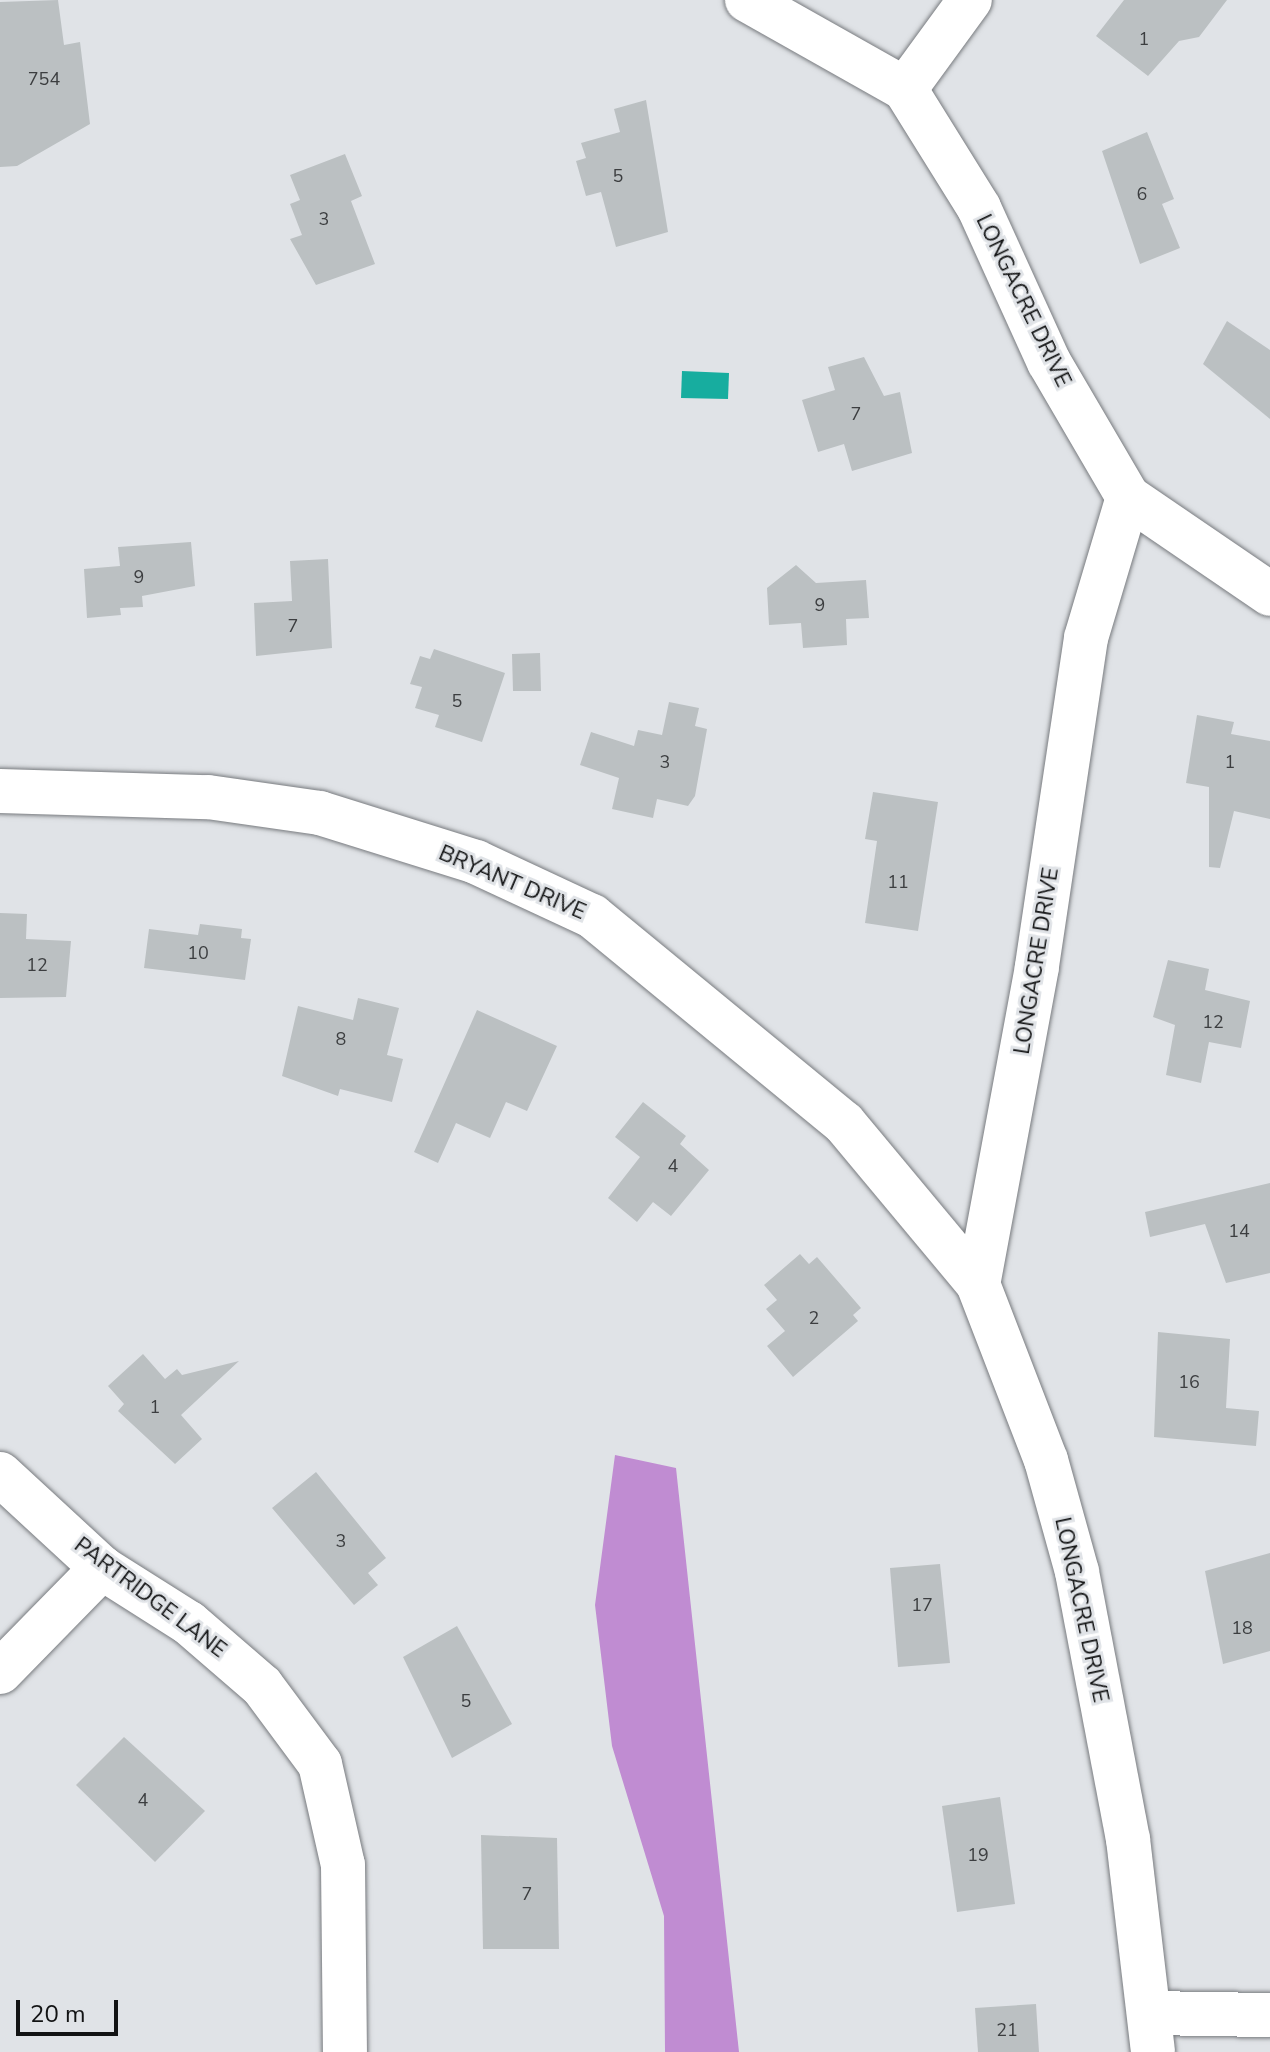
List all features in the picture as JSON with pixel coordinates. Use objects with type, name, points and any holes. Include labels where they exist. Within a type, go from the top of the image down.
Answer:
[{"type":"street","name":"LONGACRE DRIVE","points":[[747,0],[905,89],[979,208],[1049,362],[1128,497],[1086,638],[1037,967],[978,1284],[1046,1460],[1077,1572],[1128,1839],[1152,2033]]},
{"type":"street","points":[[905,89],[970,0]]},
{"type":"street","points":[[1128,497],[1270,594]]},
{"type":"street","name":"BRYANT DRIVE","points":[[0,791],[208,797],[320,813],[476,862],[592,916],[844,1123],[978,1284]]},
{"type":"street","name":"PARTRIDGE LANE","points":[[0,1474],[102,1568],[189,1623],[262,1686],[320,1764],[343,1865],[345,2052]]},
{"type":"street","points":[[0,1672],[102,1568]]},
{"type":"street","points":[[1152,2033],[1270,2015]]},
{"type":"shaded area","points":[[682,371],[729,373],[728,399],[681,398]]},
{"type":"shaded area","points":[[615,1455],[676,1468],[739,2052],[665,2052],[664,1916],[612,1746],[595,1605]]},
{"type":"building","points":[[58,0],[64,45],[80,42],[90,124],[17,166],[0,167],[0,2]]},
{"type":"building","points":[[1124,0],[1227,0],[1199,37],[1179,41],[1148,76],[1096,36]]},
{"type":"building","points":[[646,100],[668,232],[616,247],[601,192],[586,196],[576,161],[586,158],[581,143],[620,132],[614,109]]},
{"type":"building","points":[[1147,132],[1174,199],[1162,204],[1180,248],[1140,264],[1102,151]]},
{"type":"building","points":[[345,154],[362,196],[351,201],[375,264],[316,285],[290,239],[302,235],[290,204],[300,200],[290,175]]},
{"type":"building","points":[[1227,321],[1270,350],[1270,419],[1203,364]]},
{"type":"building","points":[[864,357],[884,396],[900,392],[912,453],[852,471],[844,444],[818,452],[802,400],[835,390],[828,367]]},
{"type":"building","points":[[191,542],[195,586],[142,596],[143,607],[120,608],[121,615],[87,618],[84,569],[120,566],[118,547]]},
{"type":"building","points":[[328,559],[332,648],[256,656],[254,603],[292,601],[290,561]]},
{"type":"building","points":[[796,565],[816,583],[866,580],[869,618],[846,619],[847,645],[803,648],[801,623],[769,625],[767,588]]},
{"type":"building","points":[[434,649],[505,673],[482,742],[435,727],[439,715],[415,708],[422,687],[410,684],[420,656],[430,659]]},
{"type":"building","points":[[540,653],[541,691],[513,691],[512,654]]},
{"type":"building","points":[[669,702],[699,708],[695,726],[707,729],[695,796],[688,806],[657,799],[653,818],[612,809],[619,778],[580,765],[591,732],[634,746],[638,730],[662,735]]},
{"type":"building","points":[[1197,715],[1234,722],[1231,734],[1270,741],[1270,819],[1234,811],[1220,868],[1209,867],[1209,787],[1186,783]]},
{"type":"building","points":[[873,792],[938,802],[918,931],[865,923],[877,841],[865,839]]},
{"type":"building","points":[[0,913],[27,914],[26,939],[71,941],[66,997],[0,998]]},
{"type":"building","points":[[200,924],[242,929],[241,938],[251,939],[245,980],[144,968],[149,929],[198,935]]},
{"type":"building","points":[[1168,960],[1209,969],[1205,990],[1250,1001],[1241,1048],[1209,1042],[1201,1083],[1166,1075],[1175,1025],[1153,1017]]},
{"type":"building","points":[[358,998],[399,1008],[387,1055],[403,1059],[392,1102],[340,1089],[338,1096],[282,1076],[298,1006],[353,1020]]},
{"type":"building","points":[[477,1010],[557,1046],[527,1111],[506,1102],[490,1138],[456,1123],[438,1163],[414,1152]]},
{"type":"building","points":[[643,1102],[686,1136],[680,1144],[709,1170],[671,1216],[653,1202],[637,1222],[608,1198],[640,1157],[615,1137]]},
{"type":"building","points":[[1270,1183],[1270,1273],[1226,1283],[1205,1224],[1150,1237],[1145,1212]]},
{"type":"building","points":[[800,1254],[809,1264],[817,1257],[861,1308],[853,1315],[858,1321],[793,1377],[767,1346],[785,1331],[766,1309],[777,1300],[764,1285]]},
{"type":"building","points":[[1158,1332],[1230,1339],[1226,1408],[1259,1411],[1256,1446],[1154,1437]]},
{"type":"building","points":[[143,1354],[165,1379],[177,1369],[182,1375],[239,1361],[181,1415],[202,1439],[175,1464],[118,1411],[124,1404],[108,1386]]},
{"type":"building","points":[[316,1472],[386,1558],[368,1573],[378,1585],[354,1605],[272,1508]]},
{"type":"building","points":[[1270,1553],[1270,1651],[1223,1664],[1205,1571]]},
{"type":"building","points":[[940,1564],[950,1663],[898,1667],[890,1568]]},
{"type":"building","points":[[457,1626],[512,1724],[452,1758],[403,1657]]},
{"type":"building","points":[[124,1737],[205,1811],[155,1862],[76,1785]]},
{"type":"building","points":[[1000,1797],[1015,1904],[957,1912],[942,1806]]},
{"type":"building","points":[[481,1835],[557,1838],[559,1949],[483,1949]]},
{"type":"building","points":[[1036,2004],[1039,2052],[978,2052],[975,2008]]}]
